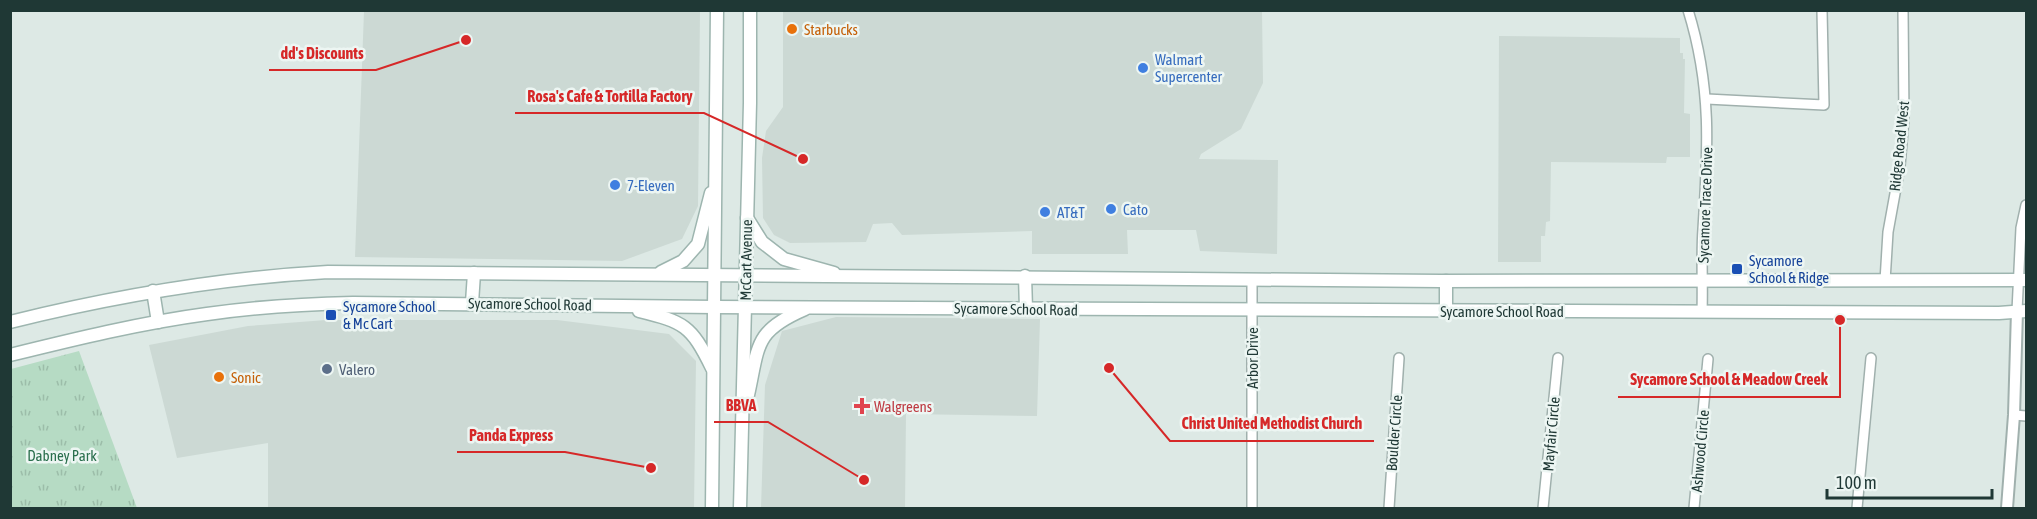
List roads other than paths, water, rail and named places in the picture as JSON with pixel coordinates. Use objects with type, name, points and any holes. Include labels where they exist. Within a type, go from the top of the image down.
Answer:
[{"type":"main road","name":"McCart Avenue","points":[[712,508],[717,10]]},
{"type":"main road","name":"McCart Avenue","points":[[740,508],[750,10]]},
{"type":"main road","points":[[659,273],[682,261],[698,244],[716,175]]},
{"type":"main road","points":[[747,218],[762,242],[784,259],[847,277]]},
{"type":"main road","name":"Sycamore School Road","points":[[10,322],[74,306],[153,291],[296,274],[369,272],[659,273],[746,277],[2022,280]]},
{"type":"main road","points":[[472,303],[474,273]]},
{"type":"main road","points":[[1025,276],[1026,309]]},
{"type":"main road","points":[[1446,280],[1446,310]]},
{"type":"main road","points":[[153,291],[158,321]]},
{"type":"main road","name":"Sycamore School Road","points":[[10,355],[158,321],[306,304],[472,303],[715,307],[1702,312],[1999,313],[2022,311]]},
{"type":"main road","points":[[617,305],[673,320],[688,330],[700,342],[715,373]]},
{"type":"main road","points":[[742,422],[761,339],[784,318],[809,307]]},
{"type":"street","name":"Sycamore Trace Drive","points":[[1688,10],[1703,66],[1707,99],[1707,179],[1702,232],[1702,312]]},
{"type":"street","points":[[1707,99],[1824,105],[1822,10]]},
{"type":"street","name":"Ridge Road West","points":[[1885,281],[1888,232],[1900,166],[1904,119],[1904,10]]},
{"type":"street","points":[[2007,508],[2022,311],[2021,228],[2026,205]]},
{"type":"street","name":"Arbor Drive","points":[[1252,279],[1252,508]]},
{"type":"street","name":"Boulder Circle","points":[[1389,508],[1399,358]]},
{"type":"street","name":"Mayfair Circle","points":[[1543,508],[1558,358]]},
{"type":"street","points":[[1857,508],[1871,358]]},
{"type":"street","name":"Ashwood Circle","points":[[1694,508],[1708,359]]},
{"type":"street","points":[[2014,415],[2026,416]]},
{"type":"place","name":"Starbucks","points":[[792,29]]},
{"type":"place","name":"dd's Discounts","points":[[466,40]]},
{"type":"place","name":"Walmart Supercenter","points":[[1143,68]]},
{"type":"place","name":"Rosa's Cafe & Tortilla Factory","points":[[803,159]]},
{"type":"place","name":"7-Eleven","points":[[615,185]]},
{"type":"place","name":"Cato","points":[[1111,209]]},
{"type":"place","name":"AT&T","points":[[1045,212]]},
{"type":"place","name":"Sycamore School & Ridge","points":[[1737,269]]},
{"type":"place","name":"Sycamore School & Mc Cart","points":[[331,315]]},
{"type":"place","name":"Sycamore School & Meadow Creek","points":[[1840,320]]},
{"type":"place","name":"Christ United Methodist Church","points":[[1109,368]]},
{"type":"place","name":"Valero","points":[[327,369]]},
{"type":"place","name":"Sonic","points":[[219,377]]},
{"type":"place","name":"Walgreens","points":[[862,406]]},
{"type":"place","name":"Panda Express","points":[[651,468]]},
{"type":"place","name":"BBVA","points":[[864,480]]},
{"type":"park label","name":"Dabney Park","points":[[62,455]]}]
